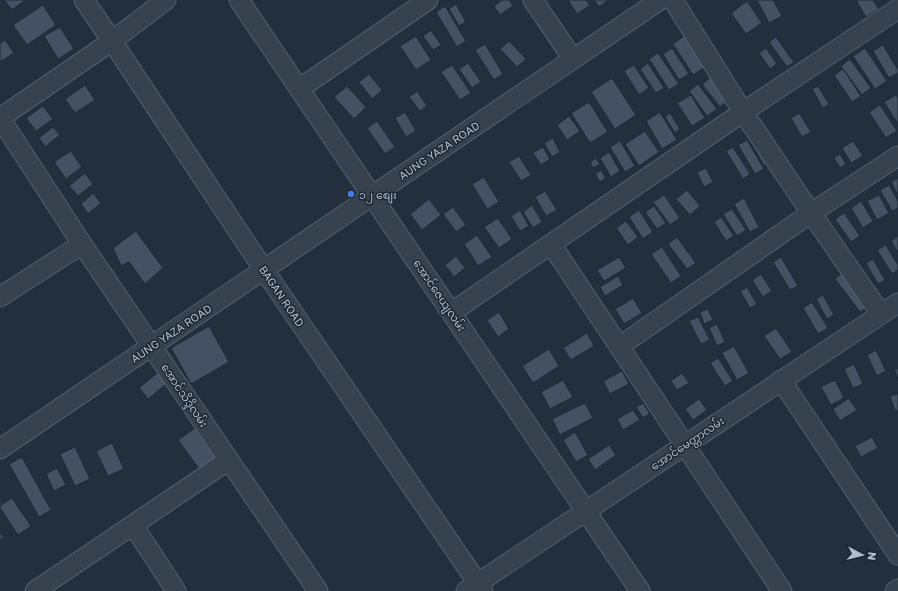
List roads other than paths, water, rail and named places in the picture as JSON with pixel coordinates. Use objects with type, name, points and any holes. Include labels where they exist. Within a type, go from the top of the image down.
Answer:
[{"type":"street","name":"BAGAN ROAD","points":[[84,0],[475,588]]},
{"type":"street","points":[[0,118],[112,41],[166,0]]},
{"type":"street","name":"အောင်ဇေယျလမ်း","points":[[239,0],[640,591]]},
{"type":"street","points":[[299,88],[428,0]]},
{"type":"street","points":[[533,0],[573,59]]},
{"type":"street","name":"AUNG YAZA ROAD","points":[[0,449],[660,0]]},
{"type":"street","points":[[673,0],[743,112],[881,314]]},
{"type":"street","points":[[452,312],[743,112],[898,9]]},
{"type":"street","name":"အောင်သိဒ္ဒိလမ်း","points":[[0,118],[82,244],[318,591]]},
{"type":"street","points":[[620,346],[811,213],[898,156]]},
{"type":"street","points":[[0,297],[82,244]]},
{"type":"street","points":[[551,244],[782,591]]},
{"type":"street","name":"အောင်မေတ္တာလမ်း","points":[[475,588],[586,510],[898,303]]},
{"type":"street","points":[[781,380],[898,555]]},
{"type":"street","points":[[35,591],[229,460]]},
{"type":"street","points":[[133,526],[176,591]]},
{"type":"place","name":"၁၂ စျေး","points":[[351,194]]}]
